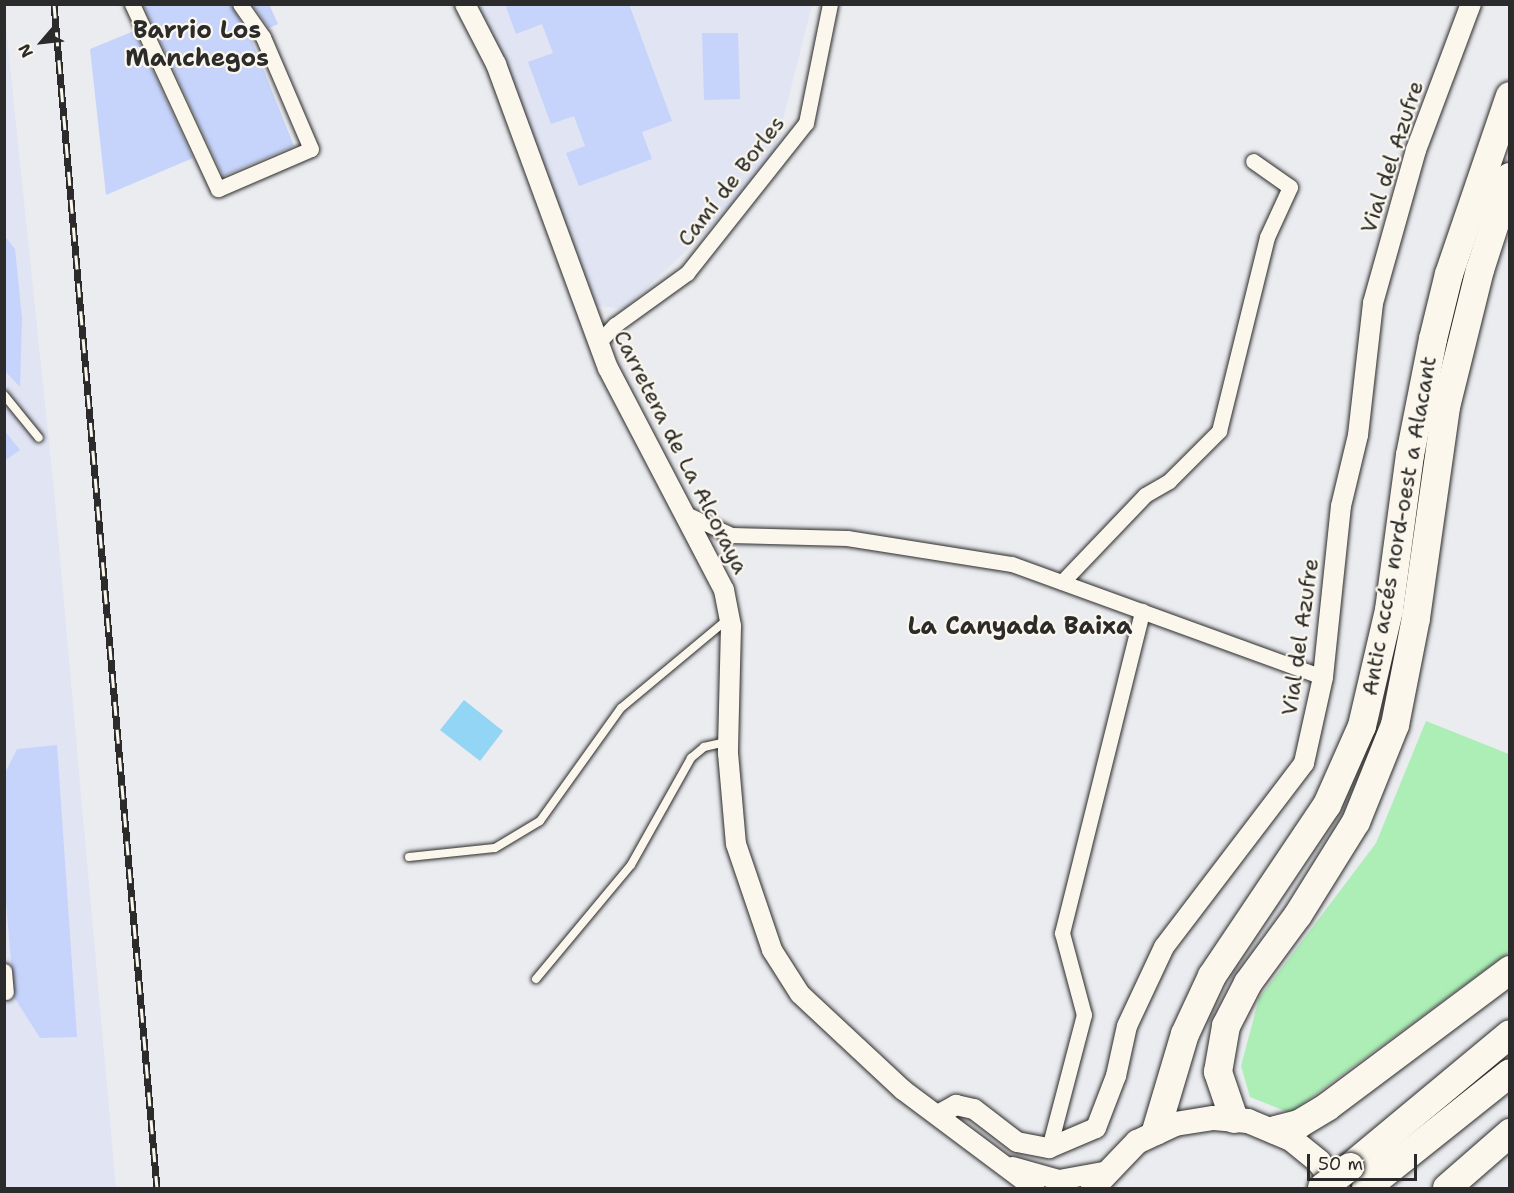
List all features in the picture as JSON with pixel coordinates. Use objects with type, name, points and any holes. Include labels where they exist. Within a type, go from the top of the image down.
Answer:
[{"type":"highway","name":"Antic accés nord-oest a Alacant","points":[[1156,1131],[1185,1034],[1212,976],[1327,805],[1362,726],[1389,610],[1410,455],[1433,339],[1449,274],[1509,96]]},
{"type":"highway","name":"Antic accés nord-oest a Alacant","points":[[1234,1119],[1218,1072],[1226,1026],[1248,983],[1298,915],[1356,822],[1395,725],[1416,618],[1448,398],[1509,177]]},
{"type":"highway","points":[[1275,1131],[1299,1124],[1327,1107],[1509,970]]},
{"type":"highway","points":[[1351,1181],[1509,1034]]},
{"type":"highway","points":[[1322,1188],[1351,1181],[1509,1073]]},
{"type":"highway","points":[[1447,1188],[1509,1133]]},
{"type":"main road","points":[[1098,1180],[1137,1142],[1156,1131],[1194,1119],[1234,1119],[1275,1131],[1351,1181]]},
{"type":"street","points":[[132,4],[218,189],[311,149],[263,37],[240,4]]},
{"type":"street","name":"Carretera de La Alcoraya","points":[[465,4],[496,64],[598,344],[713,562],[730,617],[728,742],[736,844],[772,950],[800,994],[903,1090],[1034,1188]]},
{"type":"street","name":"Camí de Borles","points":[[598,344],[615,325],[687,273],[806,123],[830,4]]},
{"type":"street","name":"Vial del Azufre","points":[[1049,1148],[1096,1128],[1104,1117],[1127,1026],[1164,947],[1304,763],[1323,677],[1341,506],[1358,435],[1373,303],[1416,150],[1471,4]]},
{"type":"street","points":[[1062,582],[1145,495],[1169,481],[1219,431],[1267,237],[1290,188],[1253,161]]},
{"type":"street","points":[[686,514],[731,535],[848,538],[915,546],[1012,564],[1323,677]]},
{"type":"street","points":[[938,1115],[956,1105],[974,1109],[1017,1142],[1049,1148],[1084,1014],[1062,933],[1142,611]]},
{"type":"street","points":[[4,971],[6,992]]},
{"type":"street","points":[[999,1163],[1059,1180],[1098,1180]]},
{"type":"lane","points":[[4,395],[39,438]]},
{"type":"lane","points":[[409,857],[495,848],[540,821],[621,708],[730,617]]},
{"type":"lane","points":[[536,979],[631,865],[691,758],[704,747],[728,742]]},
{"type":"shaded area","points":[[475,5],[812,5],[775,151],[723,216],[624,309],[592,305]]},
{"type":"shaded area","points":[[4,8],[54,491],[116,1188],[5,1188]]},
{"type":"green space","points":[[1426,721],[1509,754],[1509,952],[1290,1113],[1250,1097],[1241,1066],[1259,998],[1376,843]]},
{"type":"water","points":[[464,700],[503,731],[480,761],[440,730]]},
{"type":"building","points":[[143,4],[230,4],[250,36],[294,146],[223,176]]},
{"type":"building","points":[[252,4],[269,4],[278,24],[269,28]]},
{"type":"building","points":[[513,4],[629,4],[672,121],[642,132],[652,159],[579,186],[566,153],[585,146],[574,116],[551,124],[528,62],[553,53],[542,24],[516,34],[506,7]]},
{"type":"building","points":[[134,31],[193,158],[106,195],[90,49]]},
{"type":"building","points":[[702,33],[738,33],[740,99],[704,100]]},
{"type":"building","points":[[4,235],[15,249],[22,318],[20,387],[4,370]]},
{"type":"building","points":[[4,430],[20,450],[4,461]]},
{"type":"building","points":[[57,745],[77,1037],[40,1038],[14,997],[4,878],[4,775],[17,749]]},
{"type":"railway","points":[[54,4],[157,1188]]},
{"type":"district","name":"Barrio Los Manchegos","points":[[197,45]]},
{"type":"district","name":"La Canyada Baixa","points":[[1020,627]]}]
